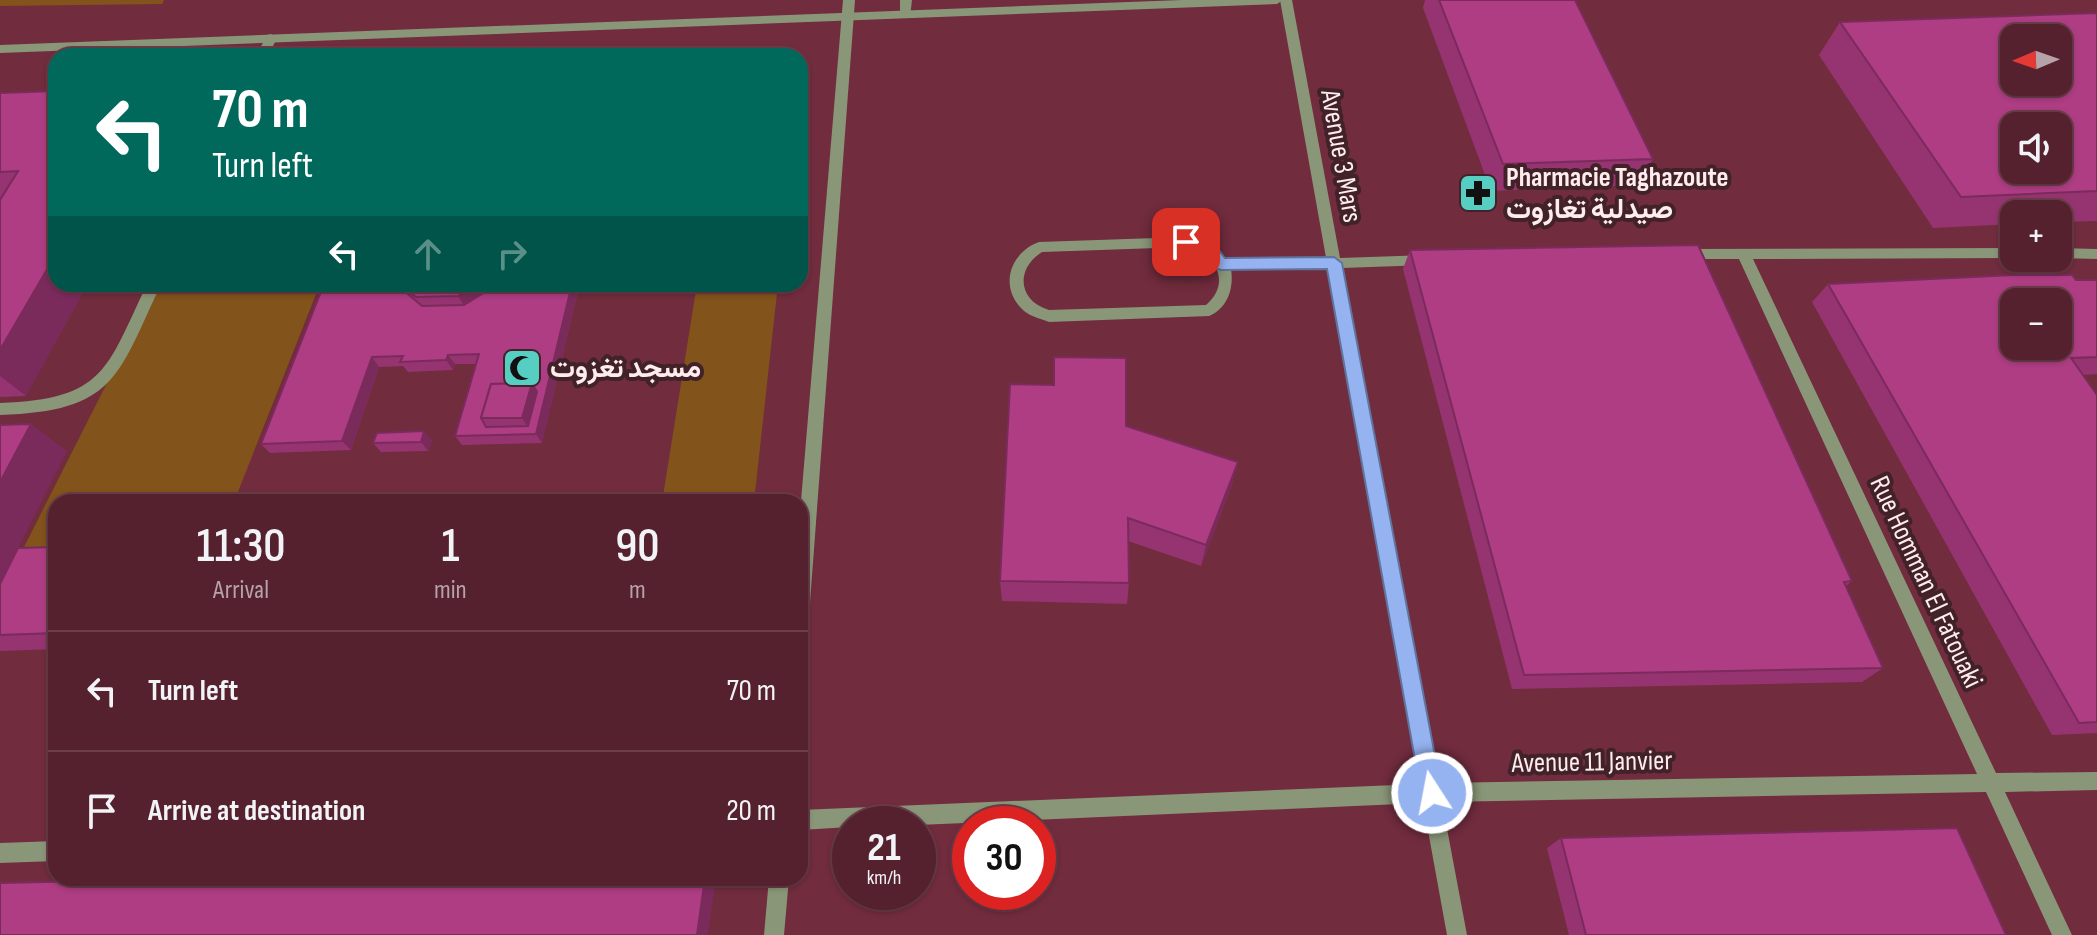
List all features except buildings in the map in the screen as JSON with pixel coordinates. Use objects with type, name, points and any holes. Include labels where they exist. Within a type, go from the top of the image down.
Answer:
[{"type":"street","points":[[906,0],[906,14]]},
{"type":"street","points":[[0,49],[849,8],[906,14],[1277,0]]},
{"type":"street","name":"Avenue 3 Mars","points":[[1286,0],[1457,935]]},
{"type":"street","points":[[808,517],[849,8]]},
{"type":"street","points":[[266,48],[271,38]]},
{"type":"street","points":[[1186,242],[1209,248],[1221,264],[1225,291],[1223,298],[1209,310],[1199,312],[1049,316],[1030,310],[1019,297],[1018,265],[1029,251],[1039,247],[1186,242]]},
{"type":"street","name":"Rue Homman El Fatouaki","points":[[1743,252],[2062,935]]},
{"type":"street","points":[[1664,254],[2000,253]]},
{"type":"street","points":[[2072,253],[2097,254]]},
{"type":"street","points":[[1221,264],[1444,260]]},
{"type":"street","points":[[0,409],[36,408],[80,395],[96,386],[108,373],[150,292]]},
{"type":"street","name":"Avenue 11 Janvier","points":[[808,820],[1432,793],[2097,781]]},
{"type":"street","points":[[0,853],[48,851]]},
{"type":"street","points":[[774,935],[778,886]]},
{"type":"shaded area","points":[[0,0],[164,0],[162,4],[0,6]]},
{"type":"shaded area","points":[[153,292],[317,292],[237,494],[51,494]]},
{"type":"shaded area","points":[[696,292],[777,292],[755,494],[663,494]]},
{"type":"shaded area","points":[[48,500],[48,553],[20,555]]},
{"type":"place","name":"Pharmacie Taghazoute صيدلية تغازوت","points":[[1478,193]]},
{"type":"place","name":"مسجد تغزوت","points":[[522,368]]},
{"type":"route","points":[[1186,242],[1209,248],[1221,264],[1334,263],[1432,793]]}]
